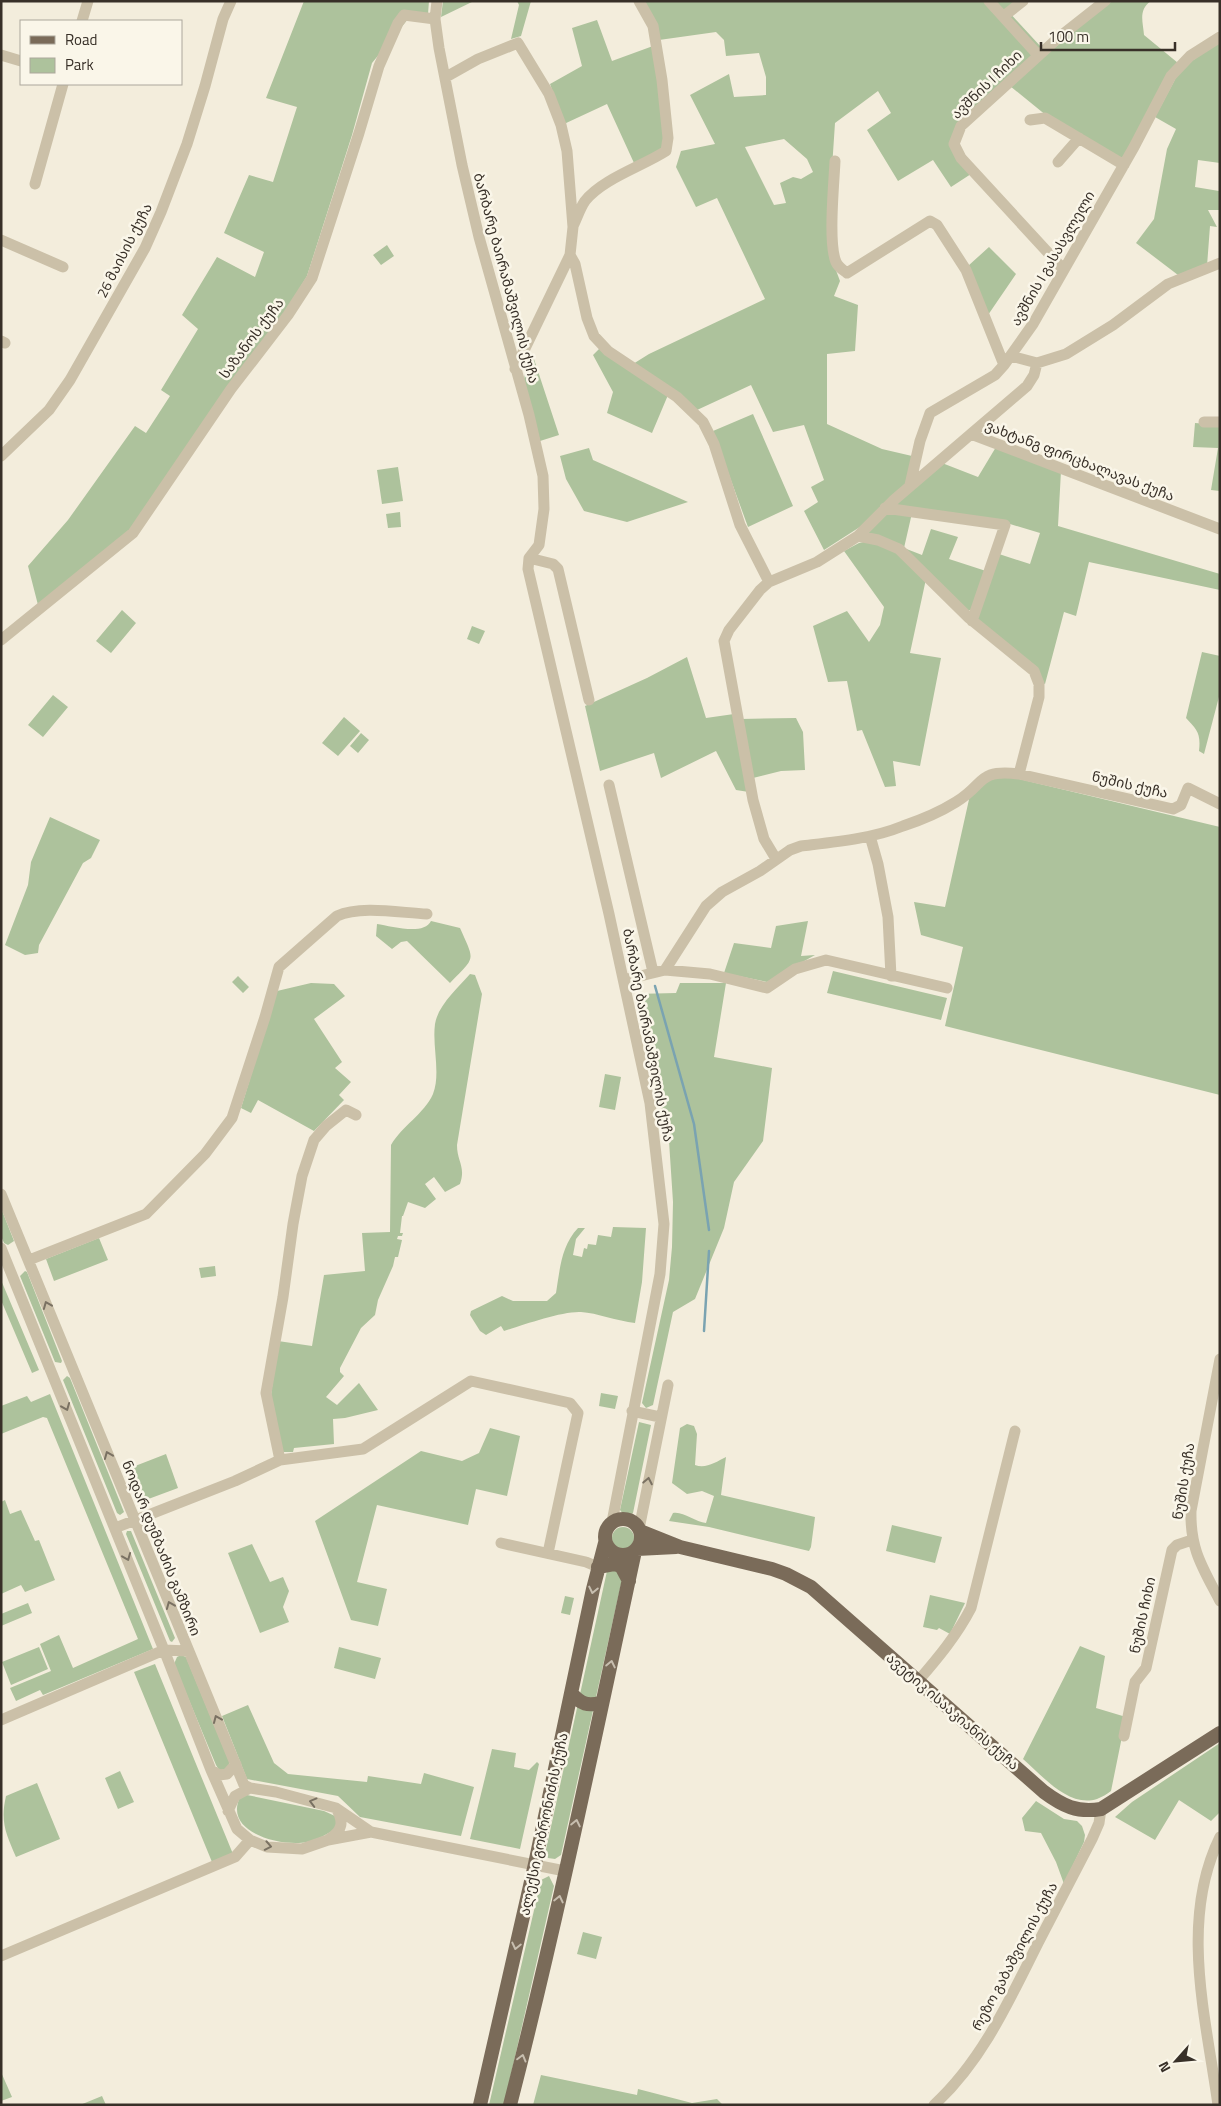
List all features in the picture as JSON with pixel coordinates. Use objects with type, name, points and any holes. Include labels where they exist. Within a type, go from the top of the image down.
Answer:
[{"type":"main road","points":[[510,2105],[566,1871],[636,1550],[641,1540],[639,1530],[630,1520],[624,1519],[612,1522],[606,1529],[605,1543],[609,1550],[622,1556],[636,1550]]},
{"type":"main road","name":"ავეტიკ ისააკიანის ქუჩა","points":[[639,1530],[680,1547],[772,1569],[798,1580],[822,1595],[1055,1800],[1067,1808],[1080,1811],[1100,1809]]},
{"type":"main road","name":"ალექსი გობრონიძის ქუჩა","points":[[480,2105],[535,1864],[598,1567],[605,1543]]},
{"type":"main road","name":"ავეტიკ ისააკიანის ქუჩა","points":[[636,1550],[680,1547]]},
{"type":"main road","points":[[598,1567],[614,1564],[620,1566],[629,1581]]},
{"type":"main road","points":[[571,1693],[582,1703],[588,1705],[602,1702]]},
{"type":"main road","points":[[1100,1809],[1220,1733]]},
{"type":"street","points":[[82,20],[88,1]]},
{"type":"street","name":"26 მაისის ქუჩა","points":[[1,456],[49,410],[70,380],[145,248],[187,144],[231,1]]},
{"type":"street","name":"ბარბარე ბაირამაშვილის ქუჩა","points":[[436,1],[435,19],[462,165],[479,237],[529,415],[543,476],[544,509],[539,545],[529,558],[528,569],[624,980],[650,1104],[664,1224],[660,1274],[612,1522]]},
{"type":"street","points":[[572,227],[585,201],[598,189],[636,166],[666,151],[668,138],[666,99],[653,26],[639,1]]},
{"type":"street","points":[[989,1],[1038,56]]},
{"type":"street","points":[[1004,16],[1023,1]]},
{"type":"street","name":"ავშნის I ჩიხი","points":[[1064,270],[961,158],[954,144],[961,126],[1058,38],[1106,1]]},
{"type":"street","name":"საზანოს ქუჩა","points":[[1,640],[133,533],[232,389],[288,315],[312,278],[379,66],[398,23],[404,15],[435,19]]},
{"type":"street","name":"ავშნის I გასასვლელი","points":[[910,485],[922,435],[930,413],[995,375],[1007,360],[1033,324],[1124,165],[1171,76],[1190,56],[1220,37]]},
{"type":"street","points":[[446,77],[478,59],[518,43],[549,94],[561,124],[567,151],[572,227],[570,255],[515,369]]},
{"type":"street","points":[[1,55],[20,61]]},
{"type":"street","points":[[35,184],[63,85]]},
{"type":"street","points":[[1030,120],[1045,118],[1124,165]]},
{"type":"street","points":[[1058,162],[1079,138]]},
{"type":"street","points":[[836,161],[832,228],[835,260],[838,266],[847,272],[930,221],[937,225],[966,270],[1007,360],[1037,363],[1066,354],[1095,338],[1168,284],[1220,263]]},
{"type":"street","points":[[1,240],[63,267]]},
{"type":"street","points":[[570,255],[575,264],[587,318],[594,336],[608,351],[676,397],[703,422],[714,444],[740,525],[769,582]]},
{"type":"street","points":[[971,434],[1027,386],[1034,375],[1037,363]]},
{"type":"street","points":[[1204,422],[1220,422]]},
{"type":"street","name":"ვახტანგ ფირცხალავას ქუჩა","points":[[776,859],[764,839],[753,800],[724,641],[729,630],[760,590],[769,582],[817,562],[858,536],[910,485],[971,434],[1220,529]]},
{"type":"street","points":[[885,508],[1004,525],[972,621]]},
{"type":"street","points":[[665,970],[706,906],[722,892],[760,871],[776,859],[801,846],[870,836],[904,826],[957,801],[986,776],[1005,772],[1019,774],[1039,697],[1039,684],[1034,671],[972,621],[899,549],[878,540],[858,536]]},
{"type":"street","points":[[529,558],[553,564],[558,569],[589,700]]},
{"type":"street","name":"ნუშის ქუჩა","points":[[1019,774],[1173,809],[1180,805],[1188,788],[1220,804]]},
{"type":"street","name":"ბარბარე ბაირამაშვილის ქუჩა","points":[[610,785],[653,972]]},
{"type":"street","points":[[870,836],[878,864],[888,917],[891,976]]},
{"type":"street","points":[[29,1260],[146,1214],[205,1154],[232,1118],[279,967],[337,916],[347,912],[364,911],[427,914]]},
{"type":"street","points":[[624,980],[665,970],[710,974],[767,988],[795,969],[826,960],[947,988]]},
{"type":"street","points":[[280,1460],[266,1393],[302,1176],[314,1140],[320,1132],[346,1110],[356,1115]]},
{"type":"street","name":"ნოდარ დუმბაძის გამზირი","points":[[1,1194],[244,1785],[250,1788]]},
{"type":"street","points":[[1,1248],[7,1250],[15,1246],[20,1239]]},
{"type":"street","points":[[1,1248],[211,1770],[237,1828],[250,1840],[267,1847],[302,1849],[328,1840],[371,1832],[566,1871]]},
{"type":"street","name":"ნუშის ქუჩა","points":[[1220,1359],[1191,1511],[1192,1540],[1195,1553],[1220,1601]]},
{"type":"street","points":[[53,1375],[72,1368]]},
{"type":"street","points":[[115,1528],[235,1481],[280,1460],[363,1449],[471,1381],[570,1403],[578,1414],[548,1553]]},
{"type":"street","points":[[639,1530],[668,1384]]},
{"type":"street","points":[[632,1411],[660,1417]]},
{"type":"street","points":[[918,1681],[962,1625],[971,1608],[1015,1431]]},
{"type":"street","name":"ნუშის ჩიხი","points":[[1124,1736],[1136,1682],[1146,1668],[1172,1550],[1177,1545],[1192,1540]]},
{"type":"street","points":[[500,1543],[548,1553],[598,1567]]},
{"type":"street","points":[[1,1720],[164,1650],[188,1650]]},
{"type":"street","points":[[211,1770],[220,1774],[227,1774],[236,1764]]},
{"type":"street","points":[[228,1811],[235,1796],[250,1788],[276,1792],[336,1808],[371,1832]]},
{"type":"street","points":[[328,1840],[336,1835],[341,1826],[341,1817],[336,1808]]},
{"type":"street","name":"რეზო გაბაშვილის ქუჩა","points":[[934,2105],[949,2091],[968,2068],[996,2027],[1092,1839],[1099,1823],[1100,1809]]},
{"type":"street","points":[[1218,2105],[1198,1950],[1200,1906],[1206,1874],[1220,1837]]},
{"type":"street","points":[[1,1956],[235,1857],[250,1840]]},
{"type":"green space","points":[[304,1],[429,1],[428,14],[408,19],[372,63],[352,135],[307,276],[281,319],[129,532],[38,605],[28,566],[68,520],[135,426],[146,433],[170,396],[161,390],[198,329],[182,315],[217,257],[255,277],[264,252],[224,233],[249,175],[273,182],[297,107],[266,98]]},
{"type":"green space","points":[[443,1],[474,1],[441,17]]},
{"type":"green space","points":[[517,1],[531,1],[521,36],[511,39],[519,5]]},
{"type":"green space","points":[[644,1],[1020,1],[1008,11],[1042,48],[950,145],[971,174],[951,187],[933,160],[898,181],[867,130],[891,113],[878,91],[835,123],[831,183],[834,265],[840,281],[834,296],[858,305],[855,351],[827,354],[827,424],[882,449],[912,456],[905,486],[863,525],[824,550],[804,511],[818,502],[811,487],[824,480],[804,425],[773,432],[751,385],[697,410],[633,364],[649,354],[765,299],[717,198],[696,207],[676,167],[681,151],[715,144],[690,95],[729,74],[734,97],[766,95],[766,77],[759,53],[726,56],[724,40],[716,32],[659,40]],"holes":[[[784,139],[807,159],[813,172],[801,179],[793,177],[780,183],[786,203],[774,205],[745,147]]]},
{"type":"green space","points":[[1112,1],[1151,1],[1144,8],[1143,12],[1144,35],[1178,63],[1122,160],[1047,116],[1010,86]]},
{"type":"green space","points":[[597,20],[612,61],[653,46],[665,139],[661,150],[634,163],[607,104],[564,124],[550,84],[582,66],[572,28]]},
{"type":"green space","points":[[1220,40],[1220,163],[1198,160],[1195,187],[1219,191],[1220,184],[1220,210],[1208,210],[1217,227],[1210,226],[1207,266],[1178,275],[1136,243],[1154,219],[1167,149],[1176,129],[1155,117],[1180,70]]},
{"type":"green space","points":[[387,245],[394,256],[381,265],[373,255]]},
{"type":"green space","points":[[989,247],[1016,274],[988,315],[968,266]]},
{"type":"green space","points":[[600,348],[668,395],[652,433],[607,413],[613,392],[593,355]]},
{"type":"green space","points":[[532,353],[559,435],[540,441],[524,380],[526,366]]},
{"type":"green space","points":[[753,414],[793,506],[748,527],[713,431]]},
{"type":"green space","points":[[1195,423],[1220,425],[1220,491],[1211,490],[1218,448],[1193,447]]},
{"type":"green space","points":[[996,447],[1061,471],[1058,526],[1220,574],[1220,590],[1089,562],[1076,616],[1064,612],[1045,684],[1041,682],[975,620],[999,554],[1030,564],[1040,533],[1010,524],[891,506],[942,463],[978,477]]},
{"type":"green space","points":[[589,448],[593,460],[688,502],[627,522],[584,511],[566,479],[560,456]]},
{"type":"green space","points":[[398,467],[403,501],[382,504],[377,470]]},
{"type":"green space","points":[[886,511],[912,513],[904,548],[922,555],[931,529],[958,537],[949,559],[986,571],[971,610],[965,611],[916,559],[868,533]]},
{"type":"green space","points":[[400,512],[401,527],[388,528],[386,514]]},
{"type":"green space","points":[[868,541],[897,551],[926,579],[910,653],[941,658],[920,766],[893,761],[896,786],[885,787],[862,730],[857,731],[847,681],[828,682],[813,626],[847,611],[869,642],[880,625],[884,607],[844,551],[859,543]]},
{"type":"green space","points":[[122,610],[136,623],[111,653],[96,641]]},
{"type":"green space","points":[[472,626],[485,631],[479,644],[467,639]]},
{"type":"green space","points":[[1202,652],[1220,656],[1220,693],[1204,754],[1199,751],[1197,732],[1186,718]]},
{"type":"green space","points":[[687,657],[706,718],[734,714],[749,792],[736,790],[716,751],[661,778],[654,753],[600,771],[585,706],[647,678]]},
{"type":"green space","points":[[53,695],[68,707],[43,737],[28,725]]},
{"type":"green space","points":[[344,717],[360,731],[338,756],[322,743]]},
{"type":"green space","points":[[796,718],[803,732],[805,770],[781,771],[753,778],[741,719]]},
{"type":"green space","points":[[361,733],[369,740],[358,753],[350,746]]},
{"type":"green space","points":[[1002,775],[1220,827],[1220,1095],[945,1026],[963,947],[921,935],[914,902],[945,907],[970,795],[985,782]]},
{"type":"green space","points":[[50,817],[100,840],[91,858],[83,863],[39,945],[38,953],[25,955],[5,945],[28,885],[31,862]]},
{"type":"green space","points":[[431,921],[460,928],[470,953],[469,963],[450,983],[407,941],[401,942],[392,949],[376,936],[377,924],[415,929],[427,926]]},
{"type":"green space","points":[[808,921],[801,956],[815,955],[767,982],[724,973],[734,943],[771,948],[776,926]]},
{"type":"green space","points":[[833,971],[947,998],[941,1020],[827,993]]},
{"type":"green space","points":[[470,974],[475,975],[482,994],[457,1145],[462,1168],[460,1184],[445,1192],[434,1177],[425,1184],[436,1199],[425,1208],[408,1202],[402,1216],[400,1233],[403,1233],[397,1239],[402,1240],[398,1257],[395,1257],[378,1300],[375,1315],[361,1328],[340,1368],[340,1372],[344,1376],[326,1397],[337,1405],[359,1383],[378,1410],[333,1419],[334,1444],[294,1448],[293,1452],[283,1452],[270,1403],[278,1341],[312,1346],[324,1275],[365,1271],[362,1233],[390,1232],[391,1145],[424,1108],[433,1094],[436,1077],[434,1033],[437,1017],[449,997]]},
{"type":"green space","points":[[238,976],[249,987],[243,993],[232,982]]},
{"type":"green space","points":[[311,983],[334,984],[345,996],[314,1019],[342,1062],[335,1068],[351,1082],[339,1095],[344,1100],[314,1131],[258,1100],[251,1113],[241,1108],[277,991]]},
{"type":"green space","points":[[680,983],[726,983],[714,1057],[772,1068],[763,1141],[734,1182],[724,1228],[695,1299],[673,1312],[653,1405],[646,1408],[642,1403],[669,1280],[673,1202],[669,1141],[635,994],[676,993]]},
{"type":"green space","points":[[605,1074],[621,1077],[615,1110],[599,1107]]},
{"type":"green space","points":[[1,1208],[14,1241],[8,1245],[4,1243],[1,1236]]},
{"type":"green space","points":[[613,1227],[646,1228],[642,1282],[635,1323],[573,1312],[504,1331],[501,1326],[486,1335],[480,1331],[470,1315],[471,1311],[502,1296],[513,1301],[547,1301],[556,1293],[565,1250],[572,1235],[578,1228],[585,1228],[576,1239],[573,1255],[582,1257],[584,1248],[587,1249],[588,1244],[596,1245],[598,1235],[611,1237]]},
{"type":"green space","points":[[99,1238],[108,1260],[54,1281],[46,1259]]},
{"type":"green space","points":[[215,1266],[216,1276],[201,1278],[199,1268]]},
{"type":"green space","points":[[25,1271],[62,1361],[61,1363],[55,1362],[20,1276]]},
{"type":"green space","points":[[1,1280],[39,1370],[32,1373],[1,1300]]},
{"type":"green space","points":[[67,1376],[70,1378],[124,1512],[120,1515],[117,1513],[63,1380]]},
{"type":"green space","points":[[601,1393],[618,1396],[615,1409],[599,1406]]},
{"type":"green space","points":[[50,1394],[153,1649],[43,1695],[40,1690],[16,1701],[10,1688],[51,1671],[40,1644],[59,1635],[73,1668],[138,1639],[47,1418],[43,1417],[1,1434],[1,1406],[27,1396],[31,1402]]},
{"type":"green space","points":[[639,1422],[651,1425],[633,1513],[629,1516],[624,1515],[620,1510]]},
{"type":"green space","points":[[687,1424],[694,1426],[697,1434],[695,1465],[707,1466],[726,1457],[721,1495],[815,1517],[809,1551],[709,1527],[669,1521],[673,1513],[677,1513],[706,1523],[714,1496],[702,1491],[687,1494],[672,1483],[680,1428]]},
{"type":"green space","points":[[490,1428],[520,1436],[507,1496],[476,1489],[468,1525],[377,1505],[357,1582],[387,1589],[378,1626],[351,1620],[315,1521],[421,1451],[462,1461],[479,1453]]},
{"type":"green space","points":[[166,1454],[178,1488],[143,1501],[130,1468]]},
{"type":"green space","points":[[5,1500],[10,1514],[21,1510],[35,1541],[39,1540],[55,1580],[25,1592],[21,1585],[1,1594],[1,1502]]},
{"type":"green space","points":[[892,1525],[942,1537],[935,1563],[886,1551]]},
{"type":"green space","points":[[623,1527],[633,1534],[634,1538],[627,1548],[623,1549],[613,1542],[612,1538],[619,1528]]},
{"type":"green space","points":[[127,1531],[131,1531],[175,1638],[172,1642],[126,1534]]},
{"type":"green space","points":[[252,1544],[270,1582],[283,1577],[289,1591],[283,1607],[289,1622],[260,1633],[228,1553]]},
{"type":"green space","points":[[612,1568],[623,1575],[561,1855],[555,1859],[548,1858],[545,1854],[607,1571]]},
{"type":"green space","points":[[930,1595],[965,1603],[950,1634],[939,1628],[937,1630],[923,1627]]},
{"type":"green space","points":[[565,1596],[574,1598],[570,1615],[561,1613]]},
{"type":"green space","points":[[28,1603],[32,1613],[1,1626],[1,1614]]},
{"type":"green space","points":[[1080,1646],[1105,1656],[1096,1708],[1126,1717],[1111,1791],[1097,1799],[1086,1801],[1066,1795],[1023,1759]]},
{"type":"green space","points":[[39,1647],[48,1669],[11,1685],[2,1662]]},
{"type":"green space","points":[[339,1647],[381,1658],[375,1679],[334,1668]]},
{"type":"green space","points":[[181,1655],[186,1657],[229,1761],[229,1767],[224,1771],[219,1770],[216,1765],[174,1664],[177,1657]]},
{"type":"green space","points":[[155,1664],[233,1854],[212,1862],[134,1672]]},
{"type":"green space","points":[[248,1705],[274,1763],[288,1774],[367,1782],[368,1776],[421,1784],[424,1773],[474,1787],[461,1836],[360,1817],[338,1796],[247,1779],[222,1716]]},
{"type":"green space","points":[[1220,1743],[1220,1812],[1211,1821],[1179,1800],[1155,1840],[1115,1817],[1132,1802]]},
{"type":"green space","points":[[492,1749],[516,1753],[514,1767],[529,1770],[537,1762],[539,1764],[520,1849],[470,1839]]},
{"type":"green space","points":[[120,1771],[134,1802],[118,1809],[105,1778]]},
{"type":"green space","points":[[37,1783],[60,1839],[16,1857],[5,1828],[4,1805],[6,1796]]},
{"type":"green space","points":[[247,1795],[324,1811],[335,1816],[338,1821],[336,1829],[314,1840],[296,1843],[258,1835],[247,1828],[240,1820],[237,1809],[240,1797]]},
{"type":"green space","points":[[1036,1801],[1064,1819],[1077,1821],[1082,1826],[1085,1835],[1084,1842],[1064,1884],[1056,1862],[1041,1833],[1025,1831],[1022,1818]]},
{"type":"green space","points":[[549,1876],[554,1886],[504,2105],[489,2105],[541,1880]]},
{"type":"green space","points":[[583,1932],[602,1937],[596,1959],[577,1954]]},
{"type":"green space","points":[[1,2072],[12,2097],[1,2101]]},
{"type":"green space","points":[[541,2075],[637,2095],[638,2089],[692,2103],[717,2099],[723,2105],[533,2105]]},
{"type":"green space","points":[[102,2096],[106,2105],[80,2105]]},
{"type":"waterway","points":[[655,986],[694,1124],[709,1230]]},
{"type":"waterway","points":[[704,1331],[709,1251]]}]
